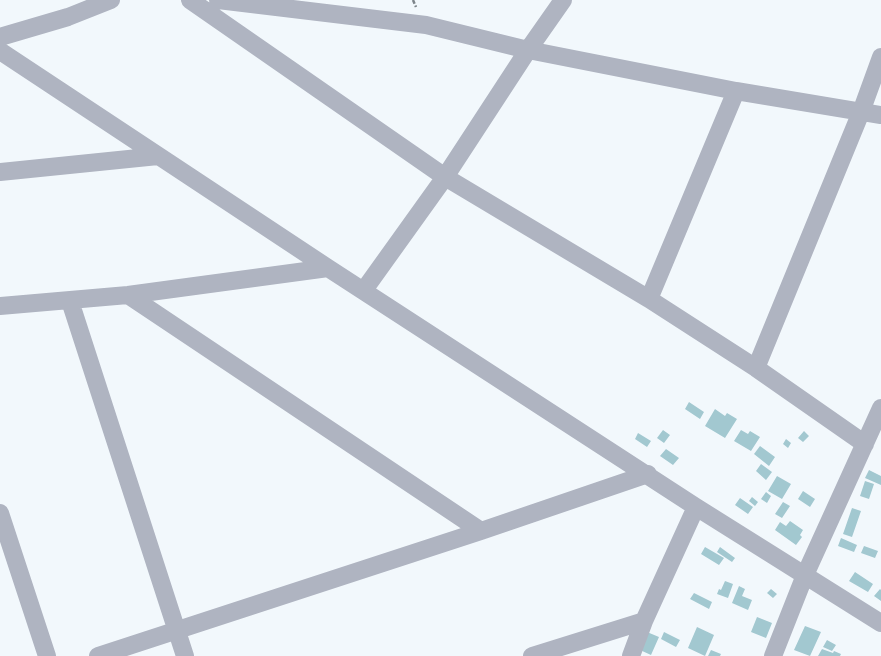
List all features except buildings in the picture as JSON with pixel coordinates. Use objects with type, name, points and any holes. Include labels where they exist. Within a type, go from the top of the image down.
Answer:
[{"type":"street","points":[[0,37],[68,17],[111,0]]},
{"type":"street","points":[[190,0],[445,177],[649,299],[756,368],[865,444]]},
{"type":"street","points":[[218,0],[426,25],[528,50],[736,91],[881,115]]},
{"type":"street","points":[[364,290],[445,177],[528,50],[563,0]]},
{"type":"street","points":[[0,51],[328,268],[648,474],[696,507],[881,623]]},
{"type":"street","points":[[756,368],[861,112],[881,57]]},
{"type":"street","points":[[649,299],[736,91]]},
{"type":"street","points":[[0,172],[158,156]]},
{"type":"street","points":[[0,306],[128,295],[328,268]]},
{"type":"street","points":[[128,295],[481,531]]},
{"type":"street","points":[[70,301],[185,656]]},
{"type":"street","points":[[773,656],[805,575],[881,408]]},
{"type":"street","points":[[98,656],[481,531],[648,474]]},
{"type":"street","points":[[631,656],[644,621],[696,507]]},
{"type":"street","points":[[0,513],[47,656]]},
{"type":"street","points":[[532,656],[644,621]]}]
